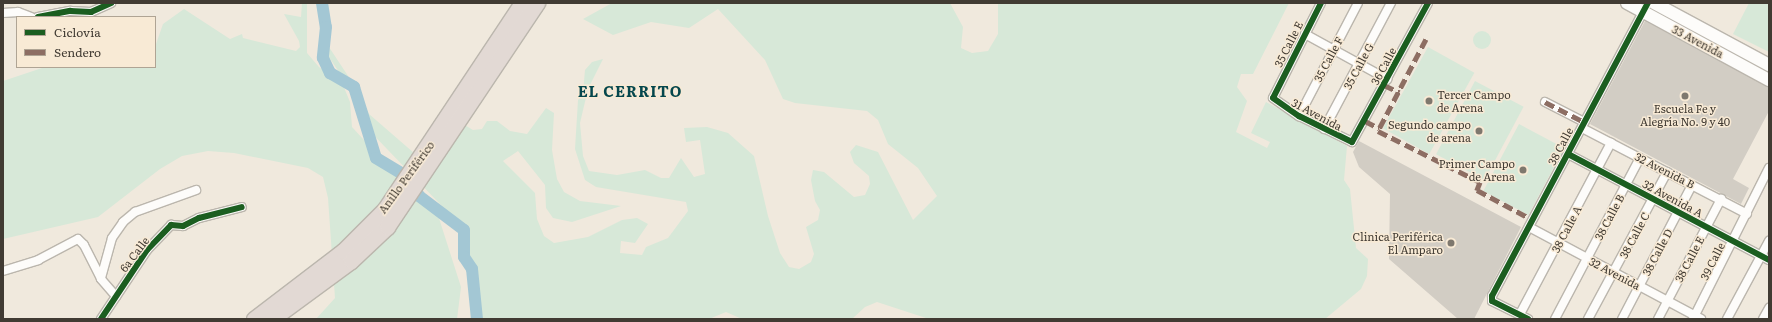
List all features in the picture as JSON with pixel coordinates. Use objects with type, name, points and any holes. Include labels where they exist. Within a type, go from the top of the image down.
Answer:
[{"type":"highway","name":"Anillo Periférico","points":[[261,317],[343,251],[385,209],[522,3]]},
{"type":"highway","name":"Anillo Periférico","points":[[261,317],[351,260],[387,227],[537,3]]},
{"type":"street","points":[[43,16],[70,11],[91,12],[111,3]]},
{"type":"street","name":"35 Calle E","points":[[1273,95],[1321,3]]},
{"type":"street","name":"35 Calle F","points":[[1299,116],[1358,3]]},
{"type":"street","name":"35 Calle G","points":[[1324,129],[1360,64],[1391,3]]},
{"type":"street","name":"36 Calle","points":[[1356,139],[1428,3]]},
{"type":"street","name":"33 Avenida","points":[[1627,3],[1645,7],[1769,80]]},
{"type":"street","name":"33 Avenida","points":[[1654,3],[1769,65]]},
{"type":"street","name":"38 Calle","points":[[1520,314],[1491,299],[1645,7]]},
{"type":"street","points":[[3,13],[18,12],[28,16]]},
{"type":"street","points":[[1305,34],[1387,79]]},
{"type":"street","name":"31 Avenida","points":[[1273,95],[1276,102],[1348,142],[1356,139]]},
{"type":"street","name":"32 Avenida B","points":[[1545,102],[1611,143],[1721,199],[1747,214]]},
{"type":"street","name":"38 Calle A","points":[[1520,314],[1611,143]]},
{"type":"street","name":"32 Avenida A","points":[[1568,154],[1769,260]]},
{"type":"street","name":"38 Calle B","points":[[1555,319],[1640,158]]},
{"type":"street","name":"39 Calle","points":[[1696,318],[1769,170]]},
{"type":"street","name":"38 Calle C","points":[[1588,319],[1667,172]]},
{"type":"street","name":"38 Calle D","points":[[1622,319],[1692,185]]},
{"type":"street","points":[[101,279],[112,238],[123,222],[135,212],[196,190]]},
{"type":"street","name":"38 Calle E","points":[[1658,319],[1721,199]]},
{"type":"street","name":"6a Calle","points":[[102,319],[147,250],[172,225],[183,226],[199,218],[242,207]]},
{"type":"street","name":"32 Avenida","points":[[1529,227],[1696,318]]},
{"type":"street","points":[[3,270],[38,260],[78,239],[84,245],[101,279],[116,296]]},
{"type":"street","points":[[1727,319],[1769,241]]},
{"type":"street","points":[[1763,319],[1769,308]]},
{"type":"street","points":[[1520,314],[1528,319]]},
{"type":"green space","points":[[302,3],[307,3],[307,53],[319,67],[343,85],[350,102],[352,127],[408,188],[437,212],[461,287],[457,319],[316,319],[335,298],[328,198],[323,177],[308,168],[234,153],[208,151],[182,156],[160,169],[98,217],[3,239],[3,81],[42,68],[156,68],[156,44],[163,24],[184,9],[230,39],[242,34],[243,38],[296,51],[300,47],[299,41],[284,14],[301,17]]},
{"type":"green space","points":[[612,3],[950,3],[963,27],[961,48],[972,53],[988,51],[998,34],[998,3],[1289,3],[1253,74],[1241,74],[1237,87],[1247,101],[1236,132],[1267,148],[1270,142],[1251,133],[1266,102],[1347,146],[1344,180],[1350,189],[1356,248],[1368,259],[1367,276],[1361,289],[1325,319],[929,319],[877,302],[865,307],[852,319],[742,319],[726,312],[709,319],[474,319],[473,269],[462,227],[363,124],[351,90],[325,51],[321,35],[358,91],[369,114],[414,153],[463,124],[473,130],[482,129],[487,121],[497,121],[510,131],[527,134],[546,108],[554,113],[552,150],[557,179],[564,192],[580,201],[621,206],[572,222],[553,218],[546,208],[545,185],[518,151],[503,161],[535,193],[537,219],[544,236],[554,243],[588,237],[622,220],[637,218],[648,224],[635,243],[621,241],[620,253],[642,255],[646,247],[668,238],[688,211],[686,202],[596,187],[585,180],[575,149],[578,100],[583,93],[585,70],[592,62],[603,59],[588,89],[580,123],[583,156],[589,171],[617,175],[645,170],[661,178],[669,178],[681,158],[694,177],[705,174],[700,140],[686,142],[684,128],[707,127],[728,133],[754,156],[768,216],[780,253],[789,267],[799,269],[811,262],[814,254],[806,227],[818,220],[820,210],[815,201],[811,180],[813,170],[824,172],[854,197],[865,195],[870,184],[869,176],[854,163],[850,152],[856,145],[878,152],[913,220],[937,196],[918,168],[888,144],[878,120],[867,111],[795,103],[783,99],[765,60],[718,9],[689,28],[651,22],[613,35],[583,19]]},
{"type":"green space","points":[[1749,3],[1769,3],[1769,52],[1733,34]]},
{"type":"green space","points":[[1482,31],[1486,32],[1490,36],[1490,44],[1486,48],[1482,49],[1478,48],[1474,44],[1473,40],[1474,36],[1478,32]]},
{"type":"green space","name":"Tercer Campo de Arena","points":[[1428,47],[1474,73],[1429,154],[1383,128]]},
{"type":"green space","name":"Segundo campo de arena","points":[[1475,81],[1524,107],[1485,180],[1436,154]]},
{"type":"green space","name":"Primer Campo de Arena","points":[[1519,124],[1564,148],[1528,215],[1483,191]]},
{"type":"building","name":"Escuela Fe y Alegría No. 9 y 40","points":[[1645,21],[1769,87],[1769,111],[1733,179],[1749,188],[1741,204],[1590,124]]},
{"type":"building","name":"Clinica Periférica El Amparo","points":[[1359,141],[1521,227],[1474,319],[1458,319],[1389,259],[1390,194],[1359,167],[1353,152]]},
{"type":"waterway","points":[[322,3],[326,27],[323,58],[330,73],[354,87],[376,158],[404,175],[419,196],[464,230],[464,257],[472,269],[477,319]]},
{"type":"marked path","points":[[1426,39],[1378,131],[1480,182],[1477,190],[1533,220]]},
{"type":"marked path","points":[[1384,85],[1399,92]]},
{"type":"marked path","points":[[1545,102],[1584,122]]},
{"type":"marked path","points":[[1365,121],[1379,128]]},
{"type":"cycle path","points":[[43,16],[70,11],[91,12],[111,3]]},
{"type":"cycle path","points":[[1321,3],[1273,98],[1299,116],[1352,142],[1428,3]]},
{"type":"cycle path","points":[[1528,319],[1492,301],[1492,296],[1648,3]]},
{"type":"cycle path","points":[[1568,154],[1769,260]]},
{"type":"cycle path","points":[[101,319],[147,250],[171,225],[183,226],[199,218],[242,207]]},
{"type":"place","name":"Escuela Fe y Alegría No. 9 y 40","points":[[1685,96]]},
{"type":"place","name":"Tercer Campo de Arena","points":[[1429,101]]},
{"type":"place","name":"Segundo campo de arena","points":[[1479,131]]},
{"type":"place","name":"Primer Campo de Arena","points":[[1523,170]]},
{"type":"place","name":"Clinica Periférica El Amparo","points":[[1451,243]]},
{"type":"district","name":"EL CERRITO","points":[[630,91]]}]
